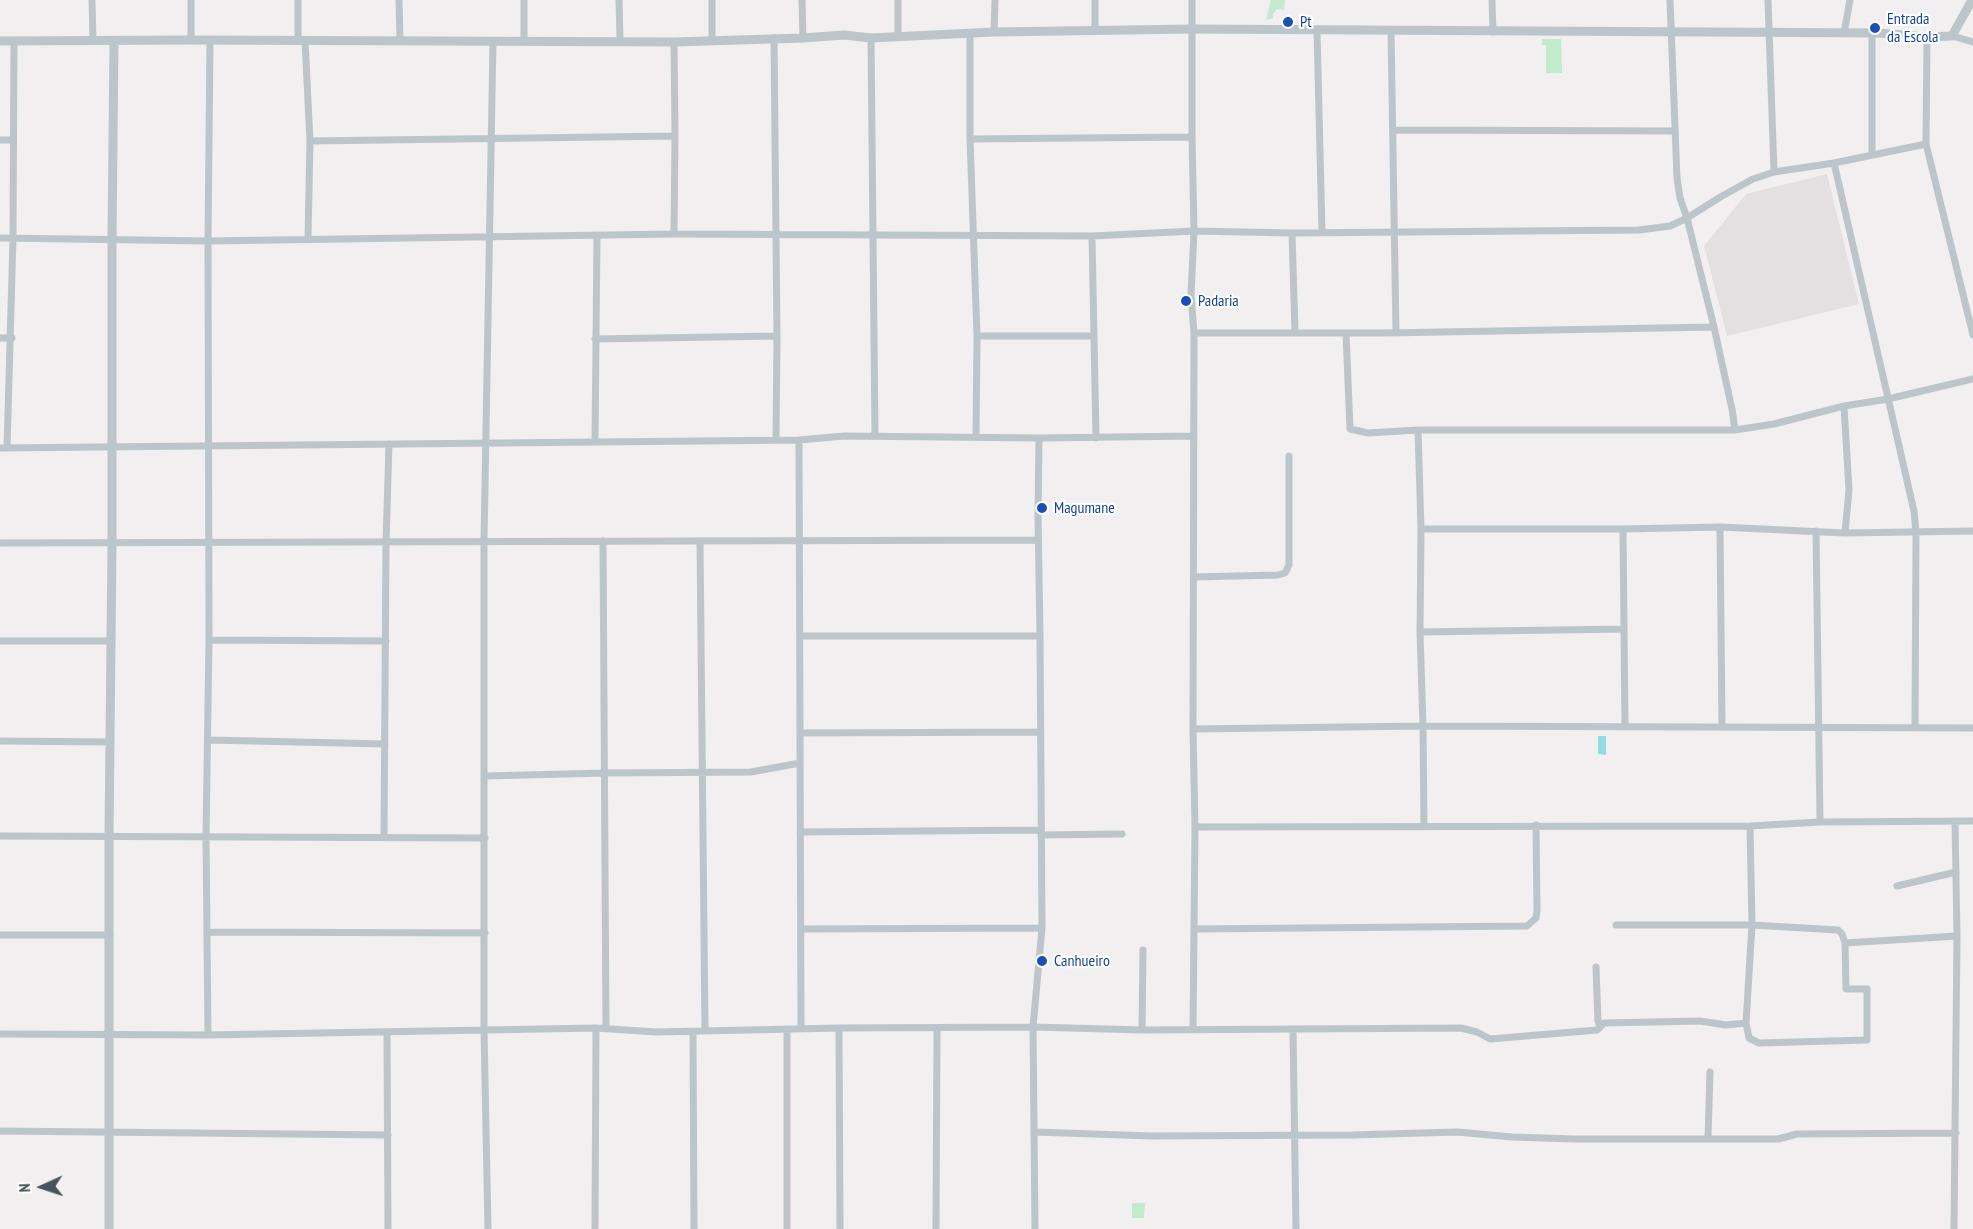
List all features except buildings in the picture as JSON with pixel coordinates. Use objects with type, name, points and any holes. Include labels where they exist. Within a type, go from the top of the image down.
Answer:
[{"type":"street","points":[[92,0],[93,41]]},
{"type":"street","points":[[191,0],[191,39]]},
{"type":"street","points":[[298,0],[310,141],[308,238]]},
{"type":"street","points":[[399,0],[400,41]]},
{"type":"street","points":[[524,0],[524,40]]},
{"type":"street","points":[[619,0],[620,40]]},
{"type":"street","points":[[712,0],[712,41]]},
{"type":"street","points":[[802,0],[803,38]]},
{"type":"street","points":[[898,0],[898,36]]},
{"type":"street","points":[[994,0],[994,32]]},
{"type":"street","points":[[1095,0],[1095,31]]},
{"type":"street","points":[[1192,0],[1194,231],[1191,295],[1194,333],[1193,729],[1195,827],[1193,1029]]},
{"type":"street","points":[[1492,0],[1493,32]]},
{"type":"street","points":[[1670,0],[1674,131],[1680,198],[1714,327],[1735,430]]},
{"type":"street","points":[[1768,0],[1774,172]]},
{"type":"street","points":[[1844,33],[1850,0]]},
{"type":"street","points":[[1952,36],[1972,0]]},
{"type":"street","points":[[0,41],[191,39],[674,42],[844,35],[871,38],[994,32],[1192,29],[1872,33],[1927,37],[1952,36],[1973,42]]},
{"type":"street","points":[[1317,31],[1322,232]]},
{"type":"street","points":[[1391,31],[1396,333]]},
{"type":"street","points":[[1872,33],[1872,154]]},
{"type":"street","points":[[970,34],[970,139],[977,336],[976,437]]},
{"type":"street","points":[[1927,37],[1926,144],[1973,335]]},
{"type":"street","points":[[774,38],[776,439]]},
{"type":"street","points":[[871,38],[875,436]]},
{"type":"street","points":[[109,1229],[114,40]]},
{"type":"street","points":[[208,1035],[206,837],[209,740],[210,40]]},
{"type":"street","points":[[488,1229],[484,1029],[484,541],[493,40]]},
{"type":"street","points":[[14,41],[12,338],[4,448],[799,440],[844,436],[1039,438],[1194,436]]},
{"type":"street","points":[[674,42],[674,234]]},
{"type":"street","points":[[1393,130],[1674,131]]},
{"type":"street","points":[[310,141],[675,136]]},
{"type":"street","points":[[970,139],[1192,137]]},
{"type":"street","points":[[0,140],[13,140]]},
{"type":"street","points":[[0,238],[208,241],[674,234],[1092,236],[1194,231],[1292,233],[1639,230],[1670,226],[1754,179],[1774,172],[1834,163],[1926,144]]},
{"type":"street","points":[[1834,163],[1914,511],[1916,533],[1915,728]]},
{"type":"street","points":[[1292,233],[1295,332]]},
{"type":"street","points":[[596,442],[597,236]]},
{"type":"street","points":[[1092,236],[1096,438]]},
{"type":"street","points":[[1194,333],[1396,333],[1714,327]]},
{"type":"street","points":[[1346,333],[1350,429],[1368,433],[1418,430],[1735,430],[1774,424],[1844,406],[1888,399],[1973,379]]},
{"type":"street","points":[[595,339],[777,336]]},
{"type":"street","points":[[977,336],[1094,336]]},
{"type":"street","points":[[0,338],[12,338]]},
{"type":"street","points":[[1844,406],[1850,490],[1845,533]]},
{"type":"street","points":[[1418,430],[1424,827]]},
{"type":"street","points":[[1035,1229],[1034,1028],[1042,928],[1039,438]]},
{"type":"street","points":[[799,440],[801,1028]]},
{"type":"street","points":[[384,837],[389,444]]},
{"type":"street","points":[[1194,577],[1285,573],[1289,565],[1289,456]]},
{"type":"street","points":[[1421,529],[1623,530],[1720,527],[1845,533],[1973,531]]},
{"type":"street","points":[[1720,527],[1722,727]]},
{"type":"street","points":[[1623,530],[1625,727]]},
{"type":"street","points":[[1815,531],[1820,822]]},
{"type":"street","points":[[0,543],[1038,540]]},
{"type":"street","points":[[603,541],[606,1028]]},
{"type":"street","points":[[700,542],[705,1031]]},
{"type":"street","points":[[1420,632],[1624,629]]},
{"type":"street","points":[[800,636],[1040,636]]},
{"type":"street","points":[[209,640],[386,641]]},
{"type":"street","points":[[0,641],[111,642]]},
{"type":"street","points":[[1193,729],[1423,726],[1973,728]]},
{"type":"street","points":[[800,733],[1040,732]]},
{"type":"street","points":[[209,740],[385,744]]},
{"type":"street","points":[[0,741],[111,742]]},
{"type":"street","points":[[485,777],[751,772],[800,763]]},
{"type":"street","points":[[1954,1229],[1957,936],[1955,821]]},
{"type":"street","points":[[1195,827],[1750,826],[1820,822],[1973,821]]},
{"type":"street","points":[[1194,928],[1527,926],[1536,918],[1537,911],[1536,825]]},
{"type":"street","points":[[1616,925],[1752,926],[1838,930],[1845,943],[1846,989],[1867,989],[1867,1040],[1759,1042],[1749,1038],[1746,1023],[1752,926],[1750,826]]},
{"type":"street","points":[[800,832],[1122,834]]},
{"type":"street","points":[[0,836],[485,838]]},
{"type":"street","points":[[1897,886],[1956,872]]},
{"type":"street","points":[[801,929],[1042,928]]},
{"type":"street","points":[[208,932],[485,933]]},
{"type":"street","points":[[0,935],[110,935]]},
{"type":"street","points":[[1845,943],[1957,936]]},
{"type":"street","points":[[1142,1030],[1143,950]]},
{"type":"street","points":[[1596,967],[1600,1027]]},
{"type":"street","points":[[0,1034],[208,1035],[596,1028],[693,1032],[801,1028],[1142,1030],[1461,1028],[1477,1032],[1490,1039],[1597,1030],[1604,1023],[1700,1021],[1737,1025],[1746,1023]]},
{"type":"street","points":[[595,1229],[596,1028]]},
{"type":"street","points":[[839,1028],[840,1229]]},
{"type":"street","points":[[787,1029],[787,1229]]},
{"type":"street","points":[[936,1229],[937,1029]]},
{"type":"street","points":[[1293,1029],[1296,1229]]},
{"type":"street","points":[[693,1032],[693,1229]]},
{"type":"street","points":[[387,1033],[388,1229]]},
{"type":"street","points":[[1708,1138],[1710,1072]]},
{"type":"street","points":[[0,1131],[388,1135]]},
{"type":"street","points":[[1035,1132],[1152,1136],[1295,1136],[1457,1132],[1575,1139],[1778,1139],[1797,1134],[1956,1133]]},
{"type":"shaded area","points":[[1827,174],[1859,304],[1727,336],[1704,246],[1746,194]]},
{"type":"green space","points":[[1271,0],[1285,0],[1284,10],[1277,9],[1273,18],[1266,20]]},
{"type":"green space","points":[[1542,39],[1561,39],[1562,73],[1546,73],[1546,45],[1542,45]]},
{"type":"green space","points":[[1132,1203],[1145,1203],[1144,1218],[1132,1218]]},
{"type":"water","points":[[1598,736],[1606,736],[1606,755],[1598,754]]},
{"type":"place","name":"Pt","points":[[1288,22]]},
{"type":"place","name":"Entrada da Escola","points":[[1875,28]]},
{"type":"place","name":"Padaria","points":[[1186,301]]},
{"type":"place","name":"Magumane","points":[[1042,508]]},
{"type":"place","name":"Canhueiro","points":[[1042,961]]}]
